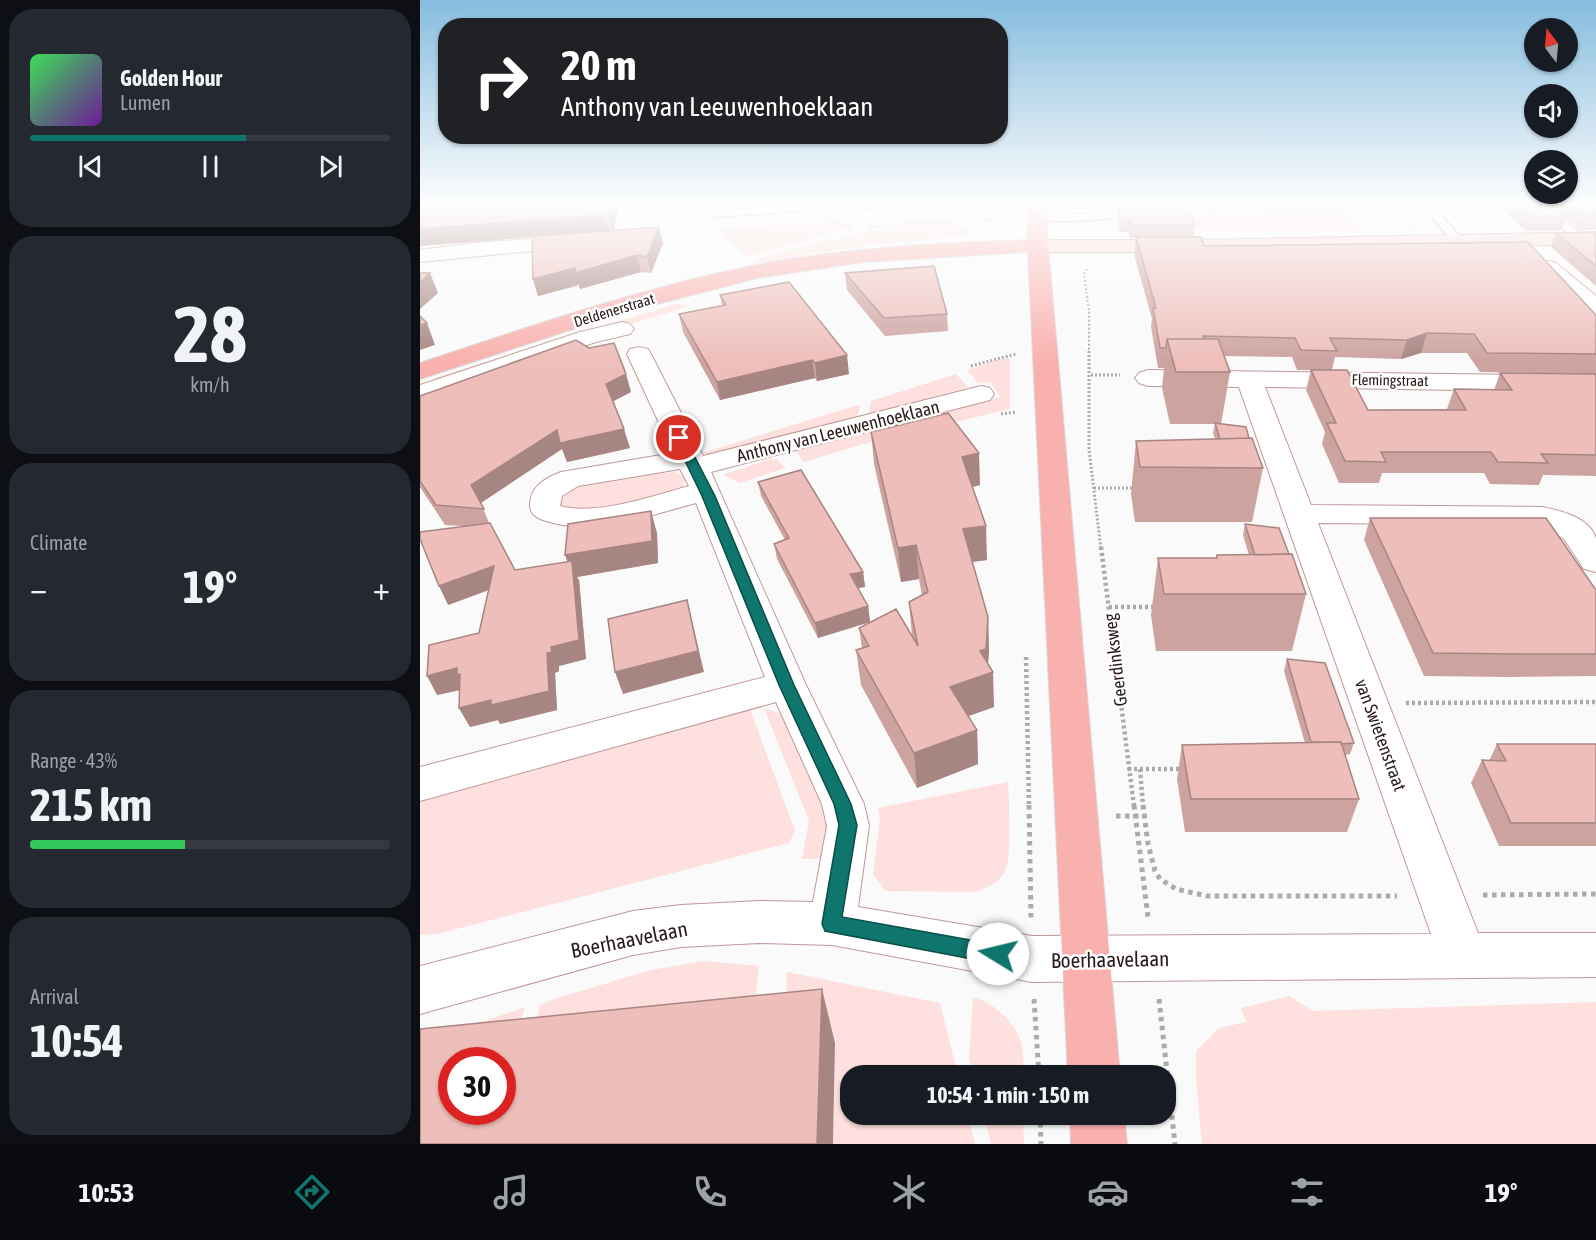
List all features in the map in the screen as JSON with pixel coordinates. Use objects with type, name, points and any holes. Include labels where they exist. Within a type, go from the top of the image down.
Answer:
[{"type":"main road","name":"Deldenerstraat","points":[[420,370],[644,300],[729,278],[858,255]]},
{"type":"main road","points":[[1039,255],[1093,1065]]},
{"type":"main road","points":[[1098,1125],[1099,1144]]},
{"type":"street","points":[[1549,267],[1596,308]]},
{"type":"street","name":"Deldenerstraat","points":[[420,394],[588,337],[622,329]]},
{"type":"street","points":[[639,354],[697,473],[787,685],[843,804],[848,825],[832,924]]},
{"type":"street","name":"Flemingstraat","points":[[1148,378],[1596,384]]},
{"type":"street","name":"van Swietenstraat","points":[[1249,379],[1301,514],[1462,955]]},
{"type":"street","name":"Anthony van Leeuwenhoeklaan","points":[[697,473],[981,394]]},
{"type":"street","points":[[1301,514],[1543,516],[1558,519],[1571,526],[1596,562]]},
{"type":"street","points":[[420,784],[787,685]]},
{"type":"street","name":"Boerhaavelaan","points":[[420,990],[633,933],[681,927],[759,922],[832,924],[1032,959],[1596,955]]},
{"type":"path","name":"Geerdinksweg","points":[[1102,255],[1102,259],[1088,268],[1084,274],[1089,311],[1089,450],[1128,769],[1154,958],[1175,1144]]},
{"type":"path","points":[[1019,344],[1019,354]]},
{"type":"path","points":[[1094,488],[1142,488]]},
{"type":"path","points":[[1109,607],[1168,607]]},
{"type":"path","points":[[1026,650],[1032,959],[1038,1065]]},
{"type":"path","points":[[1369,702],[1596,702]]},
{"type":"path","points":[[1128,769],[1187,769]]},
{"type":"path","points":[[1140,769],[1150,856],[1158,877],[1177,891],[1207,896],[1337,897],[1596,894]]},
{"type":"path","points":[[1040,1125],[1041,1144]]},
{"type":"shaded area","points":[[772,255],[803,255],[755,263],[752,261]]},
{"type":"shaded area","points":[[676,304],[690,306],[439,382],[434,378]]},
{"type":"shaded area","points":[[1002,359],[1010,359],[1010,409],[901,435],[894,423],[1001,397],[990,382],[978,383],[967,370]]},
{"type":"shaded area","points":[[956,374],[967,386],[966,388],[868,414],[871,401]]},
{"type":"shaded area","points":[[860,406],[857,417],[710,455],[702,453]]},
{"type":"shaded area","points":[[863,430],[870,430],[877,440],[804,462],[796,452]]},
{"type":"shaded area","points":[[770,459],[777,459],[785,468],[740,483],[723,475]]},
{"type":"shaded area","points":[[675,472],[685,478],[685,481],[681,489],[670,496],[575,512],[560,508],[558,500],[570,487],[628,476]]},
{"type":"shaded area","points":[[764,708],[787,716],[832,805],[827,859],[802,859],[809,821]]},
{"type":"shaded area","points":[[750,709],[795,831],[789,843],[437,934],[420,935],[420,800]]},
{"type":"shaded area","points":[[1008,782],[1008,859],[1005,872],[997,881],[988,887],[971,892],[886,891],[873,874],[880,819],[878,808]]},
{"type":"shaded area","points":[[703,961],[759,966],[749,1052],[516,1058],[516,1047],[450,1047],[448,1029],[485,1021],[525,1007],[520,1023],[536,1024],[540,1005],[651,970]]},
{"type":"shaded area","points":[[787,972],[940,1003],[956,1065],[840,1065],[840,1125],[970,1125],[975,1144],[833,1144],[835,1043],[785,1036]]},
{"type":"shaded area","points":[[1289,996],[1313,1011],[1596,1002],[1596,1144],[1202,1144],[1196,1081],[1196,1051],[1219,1028],[1246,1022],[1241,1008]]},
{"type":"shaded area","points":[[973,997],[989,1004],[1010,1022],[1023,1049],[1023,1065],[971,1065],[969,1059]]},
{"type":"shaded area","points":[[986,1125],[1023,1125],[1024,1144],[991,1144]]},
{"type":"building","points":[[532,255],[636,255],[575,273],[575,268],[533,279]]},
{"type":"building","points":[[1141,255],[1540,255],[1596,315],[1596,354],[1487,353],[1474,334],[1427,333],[1407,340],[1330,338],[1337,351],[1301,350],[1295,338],[1203,336],[1204,339],[1167,339],[1166,348],[1160,348],[1153,308],[1156,308]]},
{"type":"building","points":[[1583,255],[1596,255],[1596,266]]},
{"type":"building","points":[[934,266],[947,314],[884,318],[845,273]]},
{"type":"building","points":[[420,273],[430,273],[420,282]]},
{"type":"building","points":[[789,282],[847,355],[815,363],[812,360],[717,382],[679,314],[726,305],[720,295]]},
{"type":"building","points":[[420,316],[427,323],[420,325]]},
{"type":"building","points":[[1167,339],[1218,339],[1230,372],[1176,372]]},
{"type":"building","points":[[576,340],[589,348],[614,343],[626,374],[606,384],[624,429],[560,443],[557,430],[471,485],[484,509],[436,505],[420,481],[420,396]]},
{"type":"building","points":[[1311,370],[1347,370],[1368,410],[1466,410],[1454,389],[1512,390],[1500,373],[1596,374],[1596,455],[1541,454],[1548,463],[1498,462],[1491,452],[1381,452],[1386,462],[1345,461],[1327,423],[1336,423]]},
{"type":"building","points":[[948,413],[979,453],[962,457],[986,526],[963,529],[988,617],[986,649],[980,651],[993,672],[950,687],[977,730],[914,753],[856,650],[869,646],[859,628],[896,609],[918,646],[909,602],[928,592],[916,545],[898,548],[871,432]]},
{"type":"building","points":[[1215,423],[1246,427],[1249,438],[1220,439]]},
{"type":"building","points":[[1252,438],[1263,468],[1140,467],[1136,441]]},
{"type":"building","points":[[801,470],[863,572],[850,574],[868,606],[815,623],[774,544],[789,538],[758,482]]},
{"type":"building","points":[[651,511],[652,541],[565,555],[568,524]]},
{"type":"building","points":[[1370,518],[1546,518],[1596,590],[1596,654],[1433,653]]},
{"type":"building","points":[[490,523],[515,570],[572,561],[579,640],[551,647],[552,652],[547,653],[549,691],[491,705],[491,700],[459,708],[460,674],[457,675],[457,668],[427,676],[429,645],[479,633],[494,566],[439,586],[420,539],[420,532]]},
{"type":"building","points":[[1245,524],[1279,528],[1289,554],[1255,555]]},
{"type":"building","points":[[1292,554],[1306,594],[1164,594],[1158,558]]},
{"type":"building","points":[[687,600],[698,651],[615,672],[608,619]]},
{"type":"building","points":[[1287,659],[1325,663],[1354,743],[1311,742]]},
{"type":"building","points":[[1341,742],[1359,799],[1191,799],[1182,745]]},
{"type":"building","points":[[1497,744],[1596,744],[1596,823],[1511,823],[1482,760],[1506,761]]},
{"type":"building","points":[[822,989],[817,1144],[420,1144],[420,1029]]},
{"type":"route","points":[[679,438],[708,496],[787,685],[843,804],[848,825],[832,924],[998,954]]}]
